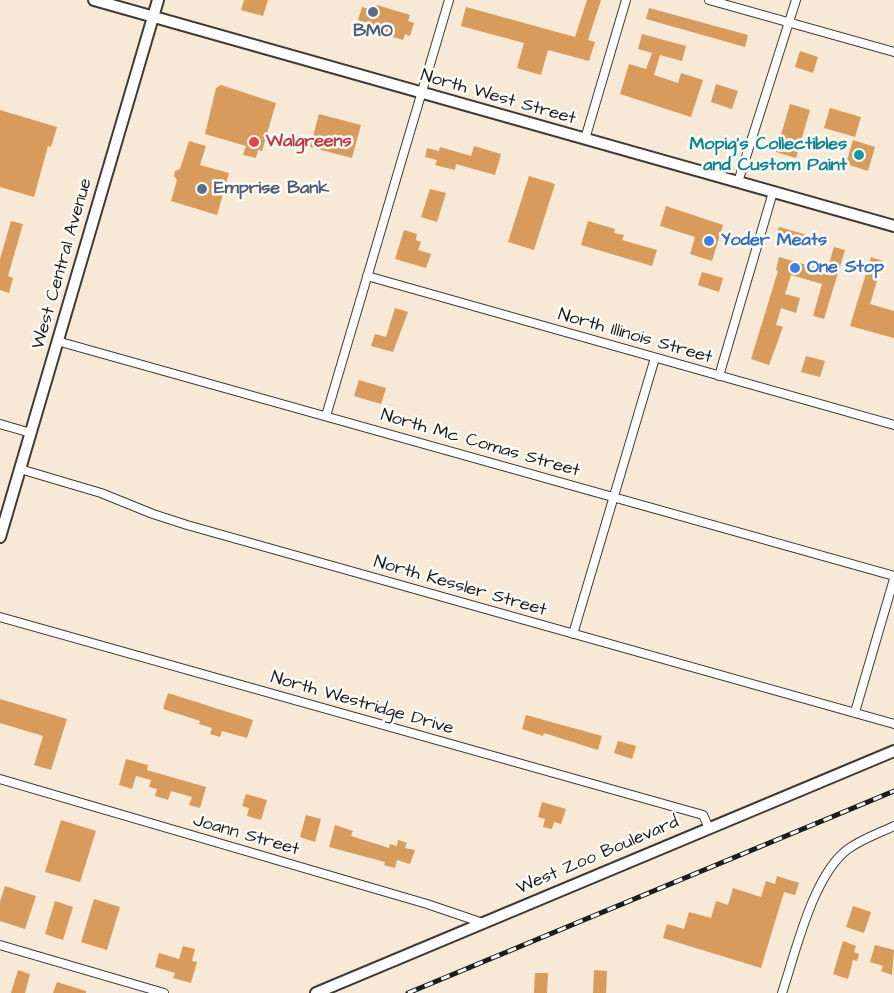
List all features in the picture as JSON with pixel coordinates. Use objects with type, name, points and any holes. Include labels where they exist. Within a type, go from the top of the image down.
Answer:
[{"type":"main road","name":"North West Street","points":[[94,0],[894,226]]},
{"type":"main road","name":"West Central Avenue","points":[[0,537],[158,0]]},
{"type":"main road","name":"West Zoo Boulevard","points":[[316,993],[894,751]]},
{"type":"street","points":[[326,416],[449,0]]},
{"type":"street","points":[[585,139],[626,0]]},
{"type":"street","points":[[709,0],[894,52]]},
{"type":"street","points":[[738,182],[796,0]]},
{"type":"street","points":[[719,376],[773,192]]},
{"type":"street","name":"North Illinois Street","points":[[367,276],[894,425]]},
{"type":"street","name":"North Mc Comas Street","points":[[57,341],[894,577]]},
{"type":"street","points":[[573,634],[655,358]]},
{"type":"street","points":[[0,424],[31,433]]},
{"type":"street","name":"North Kessler Street","points":[[20,469],[100,493],[187,525],[894,724]]},
{"type":"street","points":[[855,712],[894,577]]},
{"type":"street","name":"North Westridge Drive","points":[[0,617],[703,815],[709,828]]},
{"type":"street","name":"Joann Street","points":[[0,779],[483,922]]},
{"type":"street","points":[[782,993],[819,887],[830,866],[848,849],[894,826]]},
{"type":"street","points":[[0,945],[164,993]]},
{"type":"building","points":[[244,0],[268,0],[263,16],[241,10]]},
{"type":"building","points":[[587,0],[601,0],[588,40],[595,42],[589,61],[548,50],[541,75],[517,68],[524,43],[461,26],[466,7],[575,37]]},
{"type":"building","points":[[377,5],[410,15],[408,21],[414,23],[410,36],[405,34],[403,40],[370,30],[371,24],[358,20],[362,7],[375,11]]},
{"type":"building","points":[[649,8],[748,35],[745,47],[646,19]]},
{"type":"building","points":[[642,34],[686,46],[682,61],[660,55],[654,75],[678,83],[681,73],[703,80],[691,117],[620,94],[629,64],[646,69],[652,53],[638,49]]},
{"type":"building","points":[[800,51],[818,57],[813,73],[795,67]]},
{"type":"building","points":[[716,84],[738,91],[732,109],[711,102]]},
{"type":"building","name":"Walgreens","points":[[221,85],[276,103],[262,151],[258,150],[256,158],[243,155],[246,146],[205,134],[216,88]]},
{"type":"building","points":[[790,104],[810,110],[796,158],[776,152]]},
{"type":"building","points":[[830,108],[861,117],[855,137],[824,128]]},
{"type":"building","points":[[0,110],[57,127],[51,147],[48,146],[34,197],[0,187]]},
{"type":"building","points":[[319,114],[361,125],[352,158],[310,147]]},
{"type":"building","points":[[853,140],[875,147],[868,171],[846,164]]},
{"type":"building","name":"Emprise Bank","points":[[189,141],[206,146],[200,165],[229,173],[226,183],[229,187],[228,192],[223,194],[217,215],[171,201],[177,180],[174,176],[175,171],[180,169]]},
{"type":"building","points":[[474,146],[501,154],[495,175],[456,164],[455,170],[435,165],[437,160],[425,157],[427,148],[439,151],[440,147],[471,156]]},
{"type":"building","points":[[529,176],[555,184],[534,250],[508,242]]},
{"type":"building","points":[[430,189],[446,193],[437,222],[421,217]]},
{"type":"building","points":[[666,206],[723,225],[712,261],[690,254],[695,237],[660,226]]},
{"type":"building","points":[[11,221],[23,224],[8,276],[13,278],[9,293],[0,290],[0,259]]},
{"type":"building","points":[[588,221],[615,229],[614,233],[624,235],[622,240],[657,250],[652,266],[581,245]]},
{"type":"building","points":[[779,227],[825,240],[823,248],[776,235]]},
{"type":"building","points":[[404,230],[417,234],[416,240],[421,242],[418,250],[431,254],[426,268],[395,259]]},
{"type":"building","points":[[834,247],[845,250],[824,319],[813,316],[822,284],[791,275],[785,294],[800,298],[796,313],[781,308],[776,325],[783,327],[769,365],[751,359],[778,271],[776,270],[779,257],[827,271]]},
{"type":"building","points":[[871,257],[883,261],[870,304],[894,311],[894,338],[850,326]]},
{"type":"building","points":[[702,272],[723,278],[719,292],[698,285]]},
{"type":"building","points":[[395,308],[408,312],[393,352],[371,346],[375,334],[386,337]]},
{"type":"building","points":[[806,356],[825,361],[820,377],[801,372]]},
{"type":"building","points":[[359,380],[386,388],[381,404],[354,396]]},
{"type":"building","points":[[168,693],[253,720],[247,738],[222,731],[220,737],[210,734],[212,728],[199,724],[200,721],[163,709]]},
{"type":"building","points":[[0,699],[67,719],[51,770],[34,765],[43,736],[0,723]]},
{"type":"building","points":[[526,715],[602,736],[598,750],[544,733],[543,736],[522,729]]},
{"type":"building","points":[[618,741],[636,746],[632,759],[614,753]]},
{"type":"building","points":[[126,759],[148,765],[147,770],[206,787],[200,808],[189,805],[192,797],[171,791],[168,800],[155,796],[157,789],[149,787],[151,780],[136,776],[132,789],[119,785]]},
{"type":"building","points":[[246,794],[267,800],[261,820],[247,816],[249,808],[242,806]]},
{"type":"building","points":[[542,802],[566,809],[561,824],[554,822],[552,829],[543,827],[545,819],[538,817]]},
{"type":"building","points":[[306,815],[321,819],[315,842],[300,837]]},
{"type":"building","points":[[61,820],[96,831],[80,882],[45,872]]},
{"type":"building","points":[[335,825],[353,831],[351,836],[389,848],[390,844],[397,846],[398,840],[407,843],[405,848],[415,850],[410,864],[397,860],[395,868],[384,865],[385,862],[329,847]]},
{"type":"building","points":[[777,876],[799,883],[795,895],[784,892],[761,968],[663,938],[667,924],[684,929],[689,912],[711,918],[716,901],[728,905],[733,888],[761,897],[766,881],[775,884]]},
{"type":"building","points":[[5,886],[36,896],[25,929],[0,921],[0,902]]},
{"type":"building","points":[[94,899],[120,907],[107,950],[81,942]]},
{"type":"building","points":[[55,901],[73,907],[63,940],[45,934]]},
{"type":"building","points":[[853,906],[871,912],[864,933],[846,927]]},
{"type":"building","points":[[843,941],[856,946],[854,952],[859,954],[857,961],[853,960],[848,979],[833,974]]},
{"type":"building","points":[[875,945],[894,950],[892,975],[881,971],[883,966],[870,962]]},
{"type":"building","points":[[183,946],[195,949],[192,961],[197,962],[191,983],[173,978],[175,973],[155,967],[159,953],[179,959]]},
{"type":"building","points":[[18,970],[30,974],[25,993],[11,993]]},
{"type":"building","points":[[594,970],[607,971],[606,993],[593,993]]},
{"type":"building","points":[[535,973],[548,973],[547,993],[534,993]]},
{"type":"building","points":[[57,982],[86,991],[86,993],[53,993]]},
{"type":"railway","points":[[408,993],[894,791]]},
{"type":"place","name":"BMO","points":[[373,12]]},
{"type":"place","name":"Walgreens","points":[[254,142]]},
{"type":"place","name":"Mopig's Collectibles and Custom Paint","points":[[859,155]]},
{"type":"place","name":"Emprise Bank","points":[[202,189]]},
{"type":"place","name":"Yoder Meats","points":[[709,241]]},
{"type":"place","name":"One Stop","points":[[795,268]]}]
